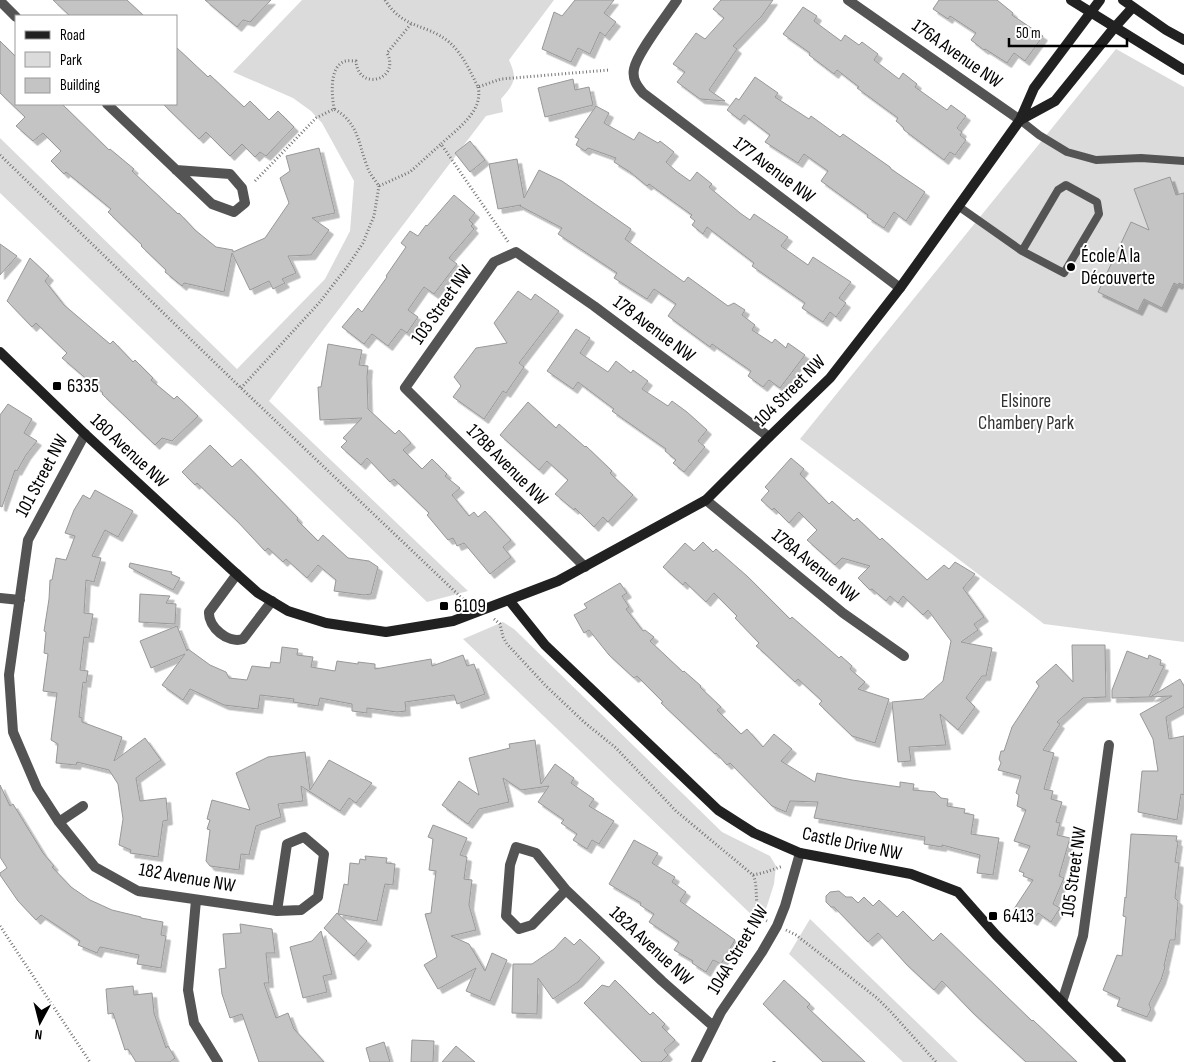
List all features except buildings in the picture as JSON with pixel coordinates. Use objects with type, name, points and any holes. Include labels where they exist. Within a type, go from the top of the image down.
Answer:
[{"type":"street","name":"177 Avenue NW","points":[[677,0],[641,53],[634,68],[633,76],[636,86],[900,288]]},
{"type":"street","name":"176A Avenue NW","points":[[848,0],[1020,120]]},
{"type":"street","points":[[1071,0],[1184,70]]},
{"type":"street","name":"104 Street NW","points":[[509,600],[558,581],[706,500],[830,378],[900,288],[1020,120],[1034,88],[1100,0]]},
{"type":"street","points":[[1123,0],[1136,4],[1166,30],[1184,40]]},
{"type":"street","points":[[0,2],[15,16]]},
{"type":"street","name":"104 Street NW","points":[[1020,120],[1055,102],[1114,28],[1136,4]]},
{"type":"street","points":[[108,105],[176,170],[212,204],[234,212],[245,203],[242,188],[230,174],[176,170]]},
{"type":"street","name":"103 Street NW","points":[[405,388],[494,262],[516,252]]},
{"type":"street","name":"178 Avenue NW","points":[[516,252],[594,306],[769,437]]},
{"type":"street","name":"180 Avenue NW","points":[[0,352],[84,434],[258,593],[288,611],[326,623],[386,632],[453,622],[509,600]]},
{"type":"street","name":"178B Avenue NW","points":[[405,388],[585,567]]},
{"type":"street","name":"101 Street NW","points":[[84,434],[28,540],[9,675],[13,732],[37,788],[59,822],[95,867]]},
{"type":"street","name":"178A Avenue NW","points":[[706,500],[843,613],[904,656]]},
{"type":"street","points":[[237,574],[210,612],[209,619],[212,626],[228,638],[238,641],[243,639],[272,601]]},
{"type":"street","points":[[0,598],[20,600]]},
{"type":"street","name":"Castle Drive NW","points":[[509,600],[546,645],[718,810],[754,833],[800,853],[911,874],[958,892],[996,935],[1120,1062]]},
{"type":"street","name":"105 Street NW","points":[[1062,1002],[1083,936],[1109,744]]},
{"type":"street","points":[[59,822],[84,806]]},
{"type":"street","name":"182 Avenue NW","points":[[95,867],[138,891],[277,911],[301,910],[318,897],[324,854],[304,837],[287,844],[277,911]]},
{"type":"street","name":"182A Avenue NW","points":[[566,890],[532,925],[519,929],[506,916],[510,865],[516,847],[536,853],[566,890],[662,981],[713,1026]]},
{"type":"street","name":"104A Street NW","points":[[696,1062],[713,1026],[777,926],[785,906],[800,853]]},
{"type":"street","points":[[196,900],[188,990],[194,1023],[218,1062]]},
{"type":"lane","points":[[1020,120],[1039,135],[1068,152],[1096,160],[1141,158],[1184,161]]},
{"type":"lane","points":[[958,206],[1022,250],[1064,273],[1099,214],[1097,202],[1066,185],[1058,190],[1022,250]]},
{"type":"path","points":[[380,186],[410,172],[441,144],[471,114],[476,107],[480,93],[467,65],[449,42],[410,24],[395,13],[385,0]]},
{"type":"path","points":[[334,109],[332,92],[334,78],[342,62],[356,61],[359,74],[364,78],[379,79],[390,68],[390,59],[387,53],[410,24]]},
{"type":"path","points":[[478,87],[501,79],[609,70]]},
{"type":"path","points":[[255,181],[316,118],[334,109]]},
{"type":"path","points":[[241,388],[319,303],[347,267],[363,244],[374,216],[380,186],[367,168],[362,149],[351,122],[344,114],[334,109]]},
{"type":"path","points":[[441,144],[516,252]]},
{"type":"path","points":[[0,155],[463,601],[482,610],[500,624],[507,644],[546,686],[584,722],[616,748],[676,811],[753,875],[756,881],[759,915],[763,919],[796,935],[877,998],[936,1062]]},
{"type":"path","points":[[753,875],[780,867],[800,853]]},
{"type":"path","points":[[0,926],[90,1062]]},
{"type":"green space","points":[[302,0],[554,0],[509,60],[514,77],[512,85],[501,99],[503,112],[486,116],[269,401],[468,591],[427,602],[0,193],[0,138],[237,369],[325,279],[350,231],[354,181],[322,123],[311,111],[293,98],[233,72]]},
{"type":"green space","name":"Elsinore Chambery Park","points":[[1116,49],[1184,87],[1184,642],[1044,624],[800,439]]},
{"type":"green space","points":[[503,622],[514,629],[722,832],[770,856],[776,866],[774,884],[765,912],[756,919],[463,639]]},
{"type":"green space","points":[[810,919],[958,1062],[903,1062],[789,954]]},
{"type":"place","name":"École À la Découverte","points":[[1071,267]]},
{"type":"place","name":"6335","points":[[57,386]]},
{"type":"place","name":"6109","points":[[444,606]]},
{"type":"place","name":"6413","points":[[993,916]]}]
